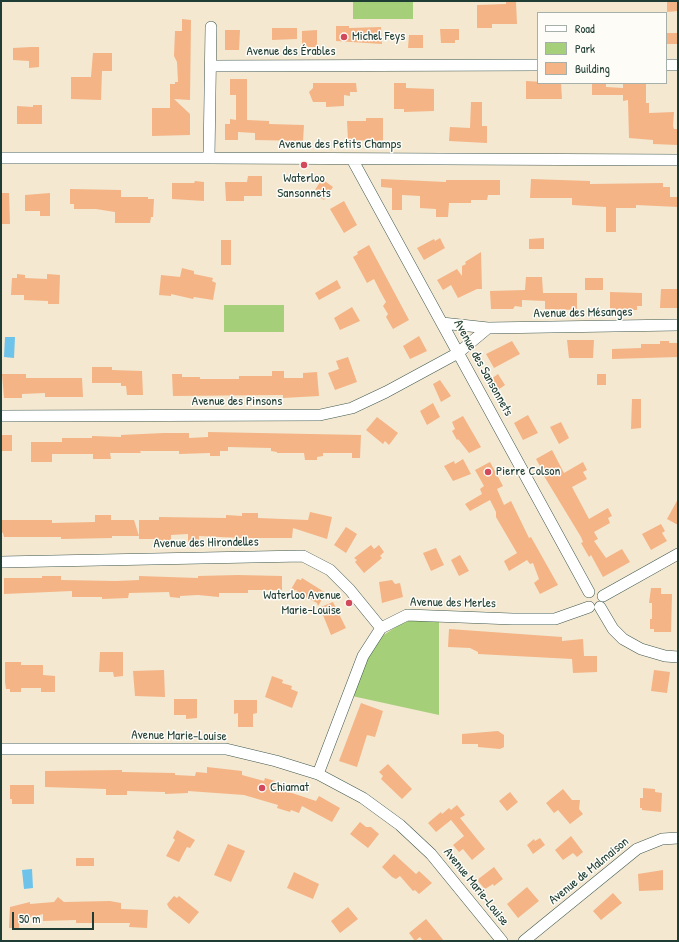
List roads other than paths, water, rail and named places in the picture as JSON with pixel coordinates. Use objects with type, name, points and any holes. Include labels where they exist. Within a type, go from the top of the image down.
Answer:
[{"type":"street","points":[[209,158],[211,66],[210,26]]},
{"type":"street","name":"Avenue des Érables","points":[[211,66],[537,65]]},
{"type":"street","points":[[667,65],[678,65]]},
{"type":"street","name":"Avenue des Petits Champs","points":[[1,158],[678,160]]},
{"type":"street","name":"Avenue des Sansonnets","points":[[352,159],[589,592]]},
{"type":"street","name":"Avenue des Mésanges","points":[[442,323],[488,328],[678,325]]},
{"type":"street","points":[[458,353],[488,328]]},
{"type":"street","name":"Avenue des Pinsons","points":[[1,416],[320,415],[352,408],[386,392],[458,353]]},
{"type":"street","name":"Avenue des Merles","points":[[318,774],[363,656],[381,628],[407,614],[514,619],[555,618],[597,603],[678,554]]},
{"type":"street","name":"Avenue des Hirondelles","points":[[1,562],[303,556],[330,570],[350,590],[381,628]]},
{"type":"street","points":[[597,603],[585,600],[589,592],[598,592],[597,603],[613,629],[623,639],[641,648],[665,656],[678,657]]},
{"type":"street","name":"Avenue Marie-Louise","points":[[1,749],[226,749],[276,760],[318,774],[364,798],[400,825],[431,854],[502,941]]},
{"type":"street","name":"Avenue de Malmaison","points":[[524,941],[638,849],[662,839],[678,838]]},
{"type":"water","points":[[5,337],[15,337],[14,358],[4,357]]},
{"type":"water","points":[[32,869],[33,888],[24,889],[22,870]]},
{"type":"place","name":"Michel Feys","points":[[344,37]]},
{"type":"place","name":"Waterloo Sansonnets","points":[[304,165]]},
{"type":"place","name":"Pierre Colson","points":[[488,472]]},
{"type":"place","name":"Waterloo Avenue Marie-Louise","points":[[349,603]]},
{"type":"place","name":"Chiamat","points":[[262,788]]}]
